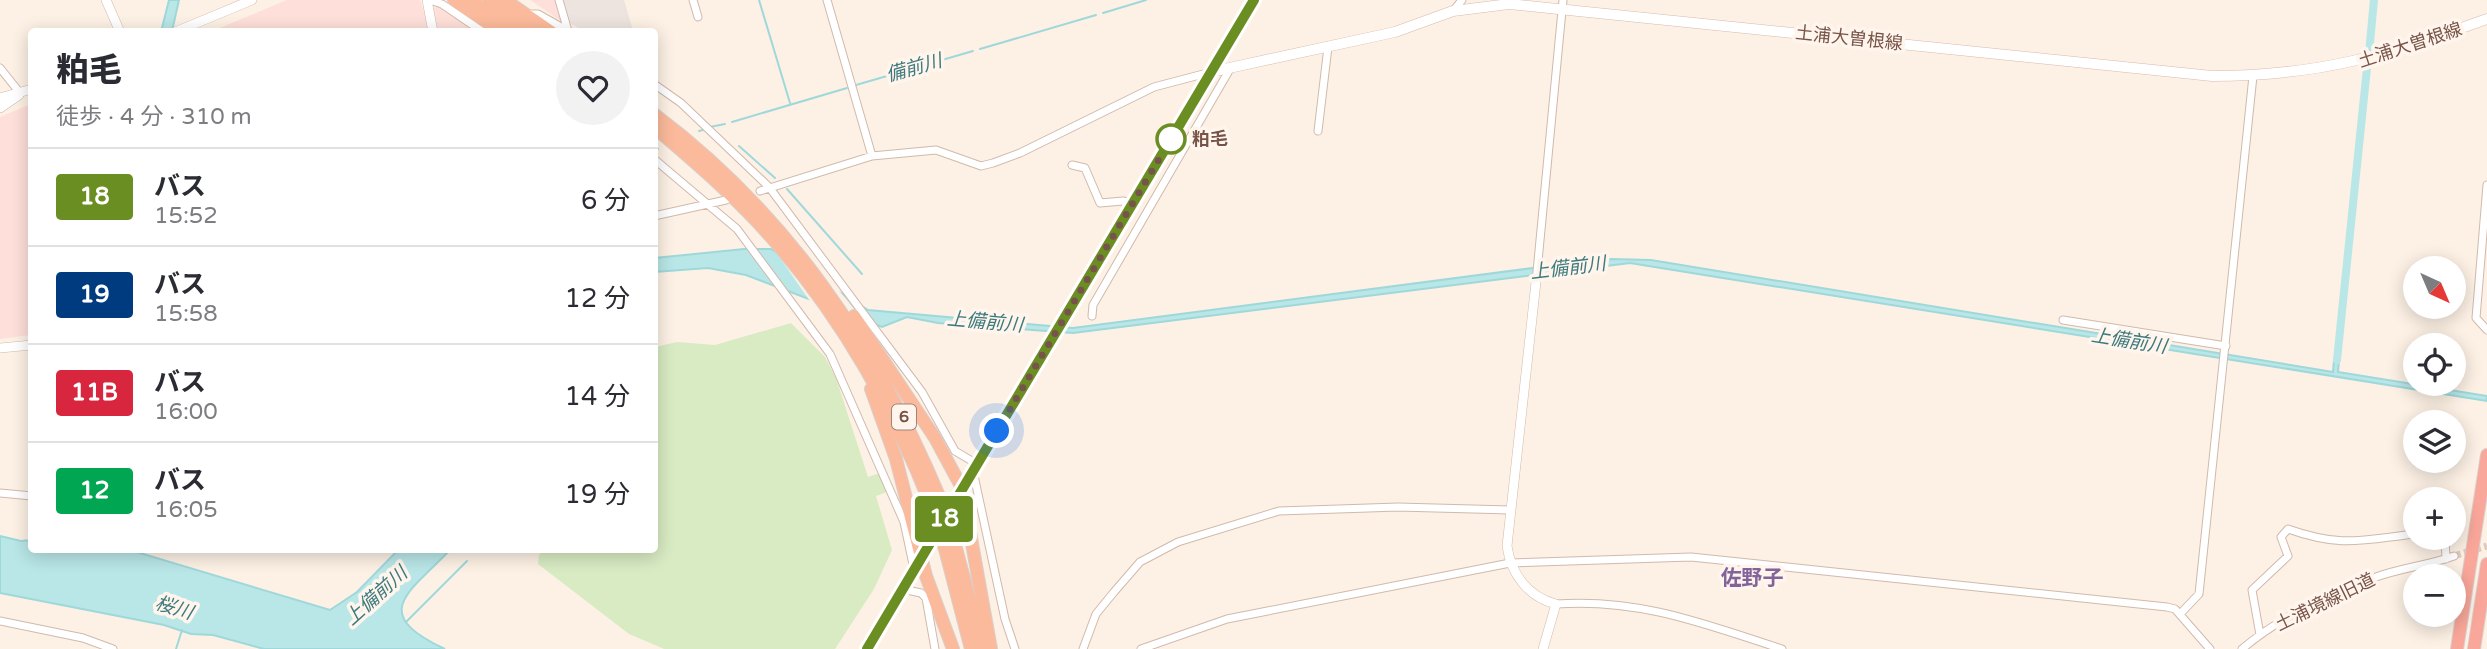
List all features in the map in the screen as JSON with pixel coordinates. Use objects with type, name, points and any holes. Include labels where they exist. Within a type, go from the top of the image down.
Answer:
[{"type":"highway","points":[[454,0],[495,28]]},
{"type":"highway","points":[[470,0],[511,28]]},
{"type":"highway","points":[[489,0],[531,28]]},
{"type":"highway","points":[[505,0],[545,28]]},
{"type":"highway","points":[[658,108],[708,167]]},
{"type":"highway","name":"6","points":[[658,118],[790,242],[840,297],[865,338],[939,496],[953,537],[983,649]]},
{"type":"highway","name":"6","points":[[658,130],[708,167],[772,239],[837,324],[869,375],[905,445],[932,508],[971,649]]},
{"type":"highway","points":[[658,138],[708,167]]},
{"type":"highway","points":[[865,338],[935,438],[962,488],[991,649]]},
{"type":"highway","points":[[869,375],[872,398],[896,459],[917,563],[953,649]]},
{"type":"highway","points":[[2456,649],[2487,455]]},
{"type":"highway","points":[[2474,649],[2487,564]]},
{"type":"main road","points":[[867,649],[1254,0]]},
{"type":"main road","name":"土浦大曽根線","points":[[1211,72],[1395,32],[1453,12],[1509,4],[1563,4],[2165,72],[2253,76],[2320,69],[2377,57],[2487,19]]},
{"type":"street","points":[[106,0],[118,28]]},
{"type":"street","points":[[185,28],[252,0]]},
{"type":"street","points":[[432,28],[428,0],[442,4],[477,28]]},
{"type":"street","points":[[559,0],[568,28]]},
{"type":"street","points":[[693,0],[698,17]]},
{"type":"street","points":[[827,0],[872,156]]},
{"type":"street","points":[[1453,12],[1462,0]]},
{"type":"street","points":[[1563,4],[1510,510],[1507,547],[1510,563],[1533,594],[1556,604],[1624,604],[1669,612],[1782,649]]},
{"type":"street","points":[[526,14],[538,14],[564,28]]},
{"type":"street","points":[[1318,131],[1328,47]]},
{"type":"street","points":[[0,68],[20,93]]},
{"type":"street","points":[[1092,316],[1093,305],[1230,69]]},
{"type":"street","points":[[760,191],[872,156],[936,150],[981,166],[993,163],[1020,153],[1154,87],[1211,72]]},
{"type":"street","points":[[2180,614],[2199,594],[2253,76]]},
{"type":"street","points":[[658,87],[681,103],[769,187],[922,392],[955,451],[975,467],[1004,619],[1015,649]]},
{"type":"street","points":[[0,98],[28,90]]},
{"type":"street","points":[[0,108],[20,93]]},
{"type":"street","points":[[658,162],[748,242],[830,354],[904,522],[917,563]]},
{"type":"street","points":[[1072,165],[1085,168],[1100,203],[1132,203]]},
{"type":"street","points":[[2487,185],[2476,318],[2487,330]]},
{"type":"street","points":[[658,215],[710,206],[726,200]]},
{"type":"street","points":[[2063,320],[2226,348]]},
{"type":"street","points":[[0,348],[28,345]]},
{"type":"street","points":[[0,493],[28,496]]},
{"type":"street","points":[[1083,649],[1096,614],[1140,562],[1178,542],[1279,511],[1398,507],[1510,510]]},
{"type":"street","points":[[2260,635],[2252,590],[2288,556],[2281,537],[2288,529],[2323,541],[2351,543],[2403,536]]},
{"type":"street","points":[[2445,550],[2445,559]]},
{"type":"street","name":"土浦境線旧道","points":[[2242,649],[2260,635],[2312,605],[2376,577],[2454,556]]},
{"type":"street","points":[[1142,649],[1227,619],[1510,563],[1691,557],[2167,607],[2180,614],[2210,649]]},
{"type":"street","points":[[902,589],[921,593],[926,598],[933,624],[934,649]]},
{"type":"street","points":[[1543,649],[1556,604]]},
{"type":"street","points":[[0,621],[83,638],[113,649]]},
{"type":"shaded area","points":[[287,0],[420,0],[429,28],[220,28]]},
{"type":"shaded area","points":[[530,0],[557,0],[563,19],[561,21]]},
{"type":"shaded area","points":[[563,0],[624,0],[632,28],[579,28],[570,23]]},
{"type":"shaded area","points":[[441,6],[473,28],[436,28],[430,9]]},
{"type":"shaded area","points":[[28,105],[28,335],[0,339],[0,117]]},
{"type":"green space","points":[[791,323],[825,357],[836,378],[868,477],[880,473],[887,492],[876,496],[892,550],[874,589],[835,649],[664,649],[629,634],[538,564],[541,553],[658,553],[658,346],[677,342],[715,345]]},
{"type":"water","points":[[169,0],[179,0],[173,28],[162,28]]},
{"type":"water","name":"上備前川","points":[[771,249],[868,310],[1073,328],[1548,266],[1612,259],[1651,260],[2333,372],[2334,360],[2339,360],[2338,372],[2403,382],[2403,387],[1630,263],[1073,333],[938,323],[907,317],[882,327],[746,275],[708,268],[658,272],[658,258]]},
{"type":"water","points":[[2466,393],[2487,396],[2487,401],[2456,396],[2466,396]]},
{"type":"water","points":[[0,536],[28,540],[28,553],[140,553],[330,610],[357,592],[395,553],[447,553],[410,591],[403,602],[402,613],[408,624],[421,636],[445,649],[264,649],[213,635],[191,634],[164,625],[0,593]]},
{"type":"pier","points":[[771,245],[833,283],[866,324],[812,304]]},
{"type":"waterway","points":[[759,0],[790,103]]},
{"type":"waterway","name":"備前川","points":[[1103,13],[1146,0]]},
{"type":"waterway","points":[[2369,53],[2374,0]]},
{"type":"waterway","name":"備前川","points":[[980,49],[1096,15]]},
{"type":"waterway","name":"備前川","points":[[856,85],[973,51]]},
{"type":"waterway","points":[[2337,360],[2367,68]]},
{"type":"waterway","name":"備前川","points":[[732,122],[847,88]]},
{"type":"waterway","name":"備前川","points":[[710,127],[725,124]]},
{"type":"waterway","name":"備前川","points":[[699,131],[703,130]]},
{"type":"waterway","points":[[739,146],[775,178]]},
{"type":"waterway","points":[[787,189],[862,274]]},
{"type":"waterway","points":[[406,622],[467,561]]},
{"type":"waterway","name":"桜川","points":[[176,649],[182,630]]},
{"type":"tunnel","points":[[2454,556],[2487,546]]},
{"type":"bus line","name":"18","points":[[867,649],[1254,0]]},
{"type":"place","name":"粕毛","points":[[1171,139]]},
{"type":"district","name":"佐野子","points":[[1752,578]]},
{"type":"route","points":[[997,431],[1171,139]]}]
